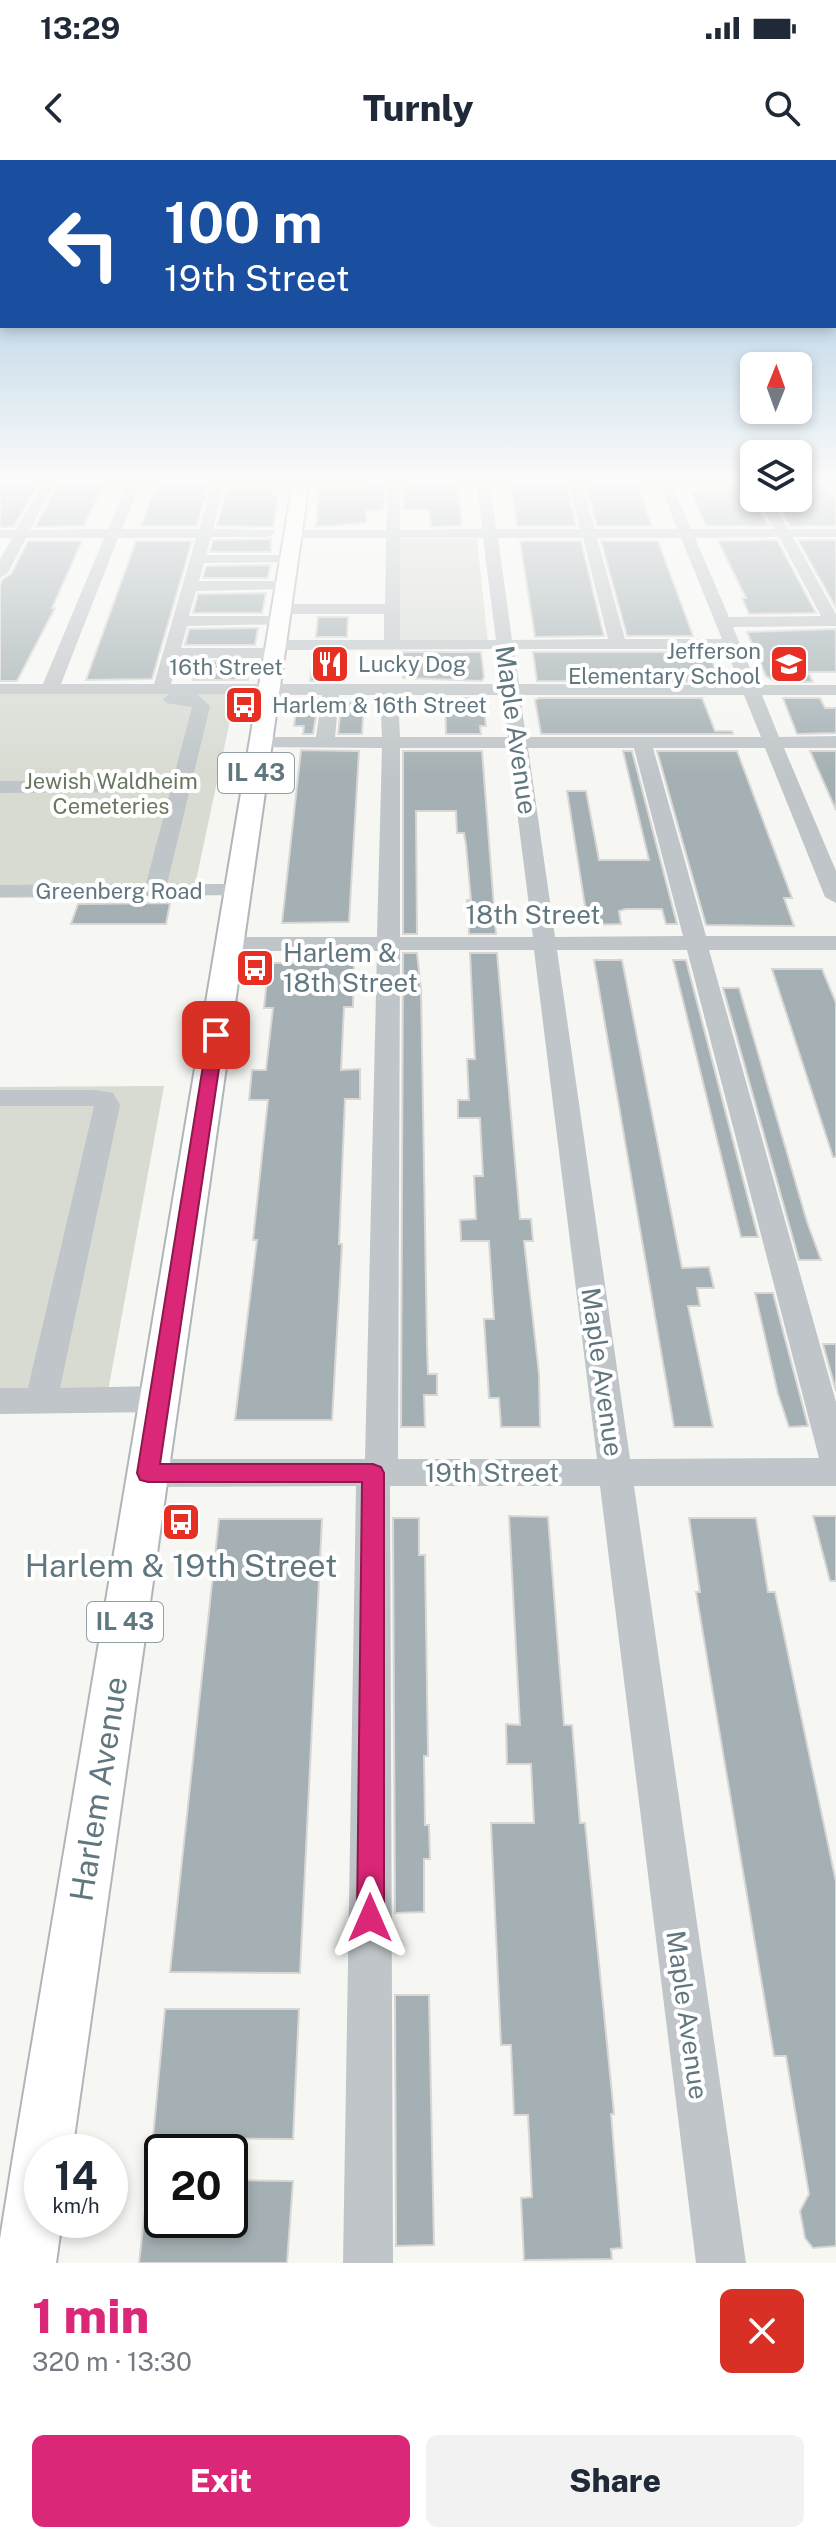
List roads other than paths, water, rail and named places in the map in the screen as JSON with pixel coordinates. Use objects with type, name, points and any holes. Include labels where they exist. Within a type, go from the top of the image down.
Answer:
[{"type":"main road","name":"IL 43","points":[[261,743],[286,580]]},
{"type":"main road","name":"Harlem Avenue","points":[[45,2134],[261,743]]},
{"type":"main road","name":"Harlem Avenue","points":[[26,2263],[30,2238]]},
{"type":"street","points":[[50,689],[94,580]]},
{"type":"street","points":[[161,689],[192,580]]},
{"type":"street","points":[[368,2263],[377,1473],[388,944],[380,663],[393,609],[393,580]]},
{"type":"street","name":"Maple Avenue","points":[[496,580],[721,2263]]},
{"type":"street","points":[[601,580],[618,645]]},
{"type":"street","points":[[705,580],[836,897]]},
{"type":"street","points":[[723,622],[834,621],[810,580]]},
{"type":"street","points":[[190,586],[282,604]]},
{"type":"street","points":[[185,602],[393,609]]},
{"type":"street","points":[[180,621],[282,604]]},
{"type":"street","points":[[276,649],[303,662],[380,663],[504,645],[732,644]]},
{"type":"street","points":[[171,653],[322,645],[380,663]]},
{"type":"street","points":[[303,662],[331,654],[380,663]]},
{"type":"street","name":"16th Street","points":[[0,689],[331,689],[380,663],[510,690],[836,690]]},
{"type":"street","points":[[325,743],[331,689]]},
{"type":"street","points":[[0,699],[199,701],[201,706],[155,891]]},
{"type":"street","points":[[642,742],[836,1461]]},
{"type":"street","points":[[261,743],[836,742]]},
{"type":"street","points":[[0,787],[181,786]]},
{"type":"street","name":"Greenberg Road","points":[[0,891],[238,890]]},
{"type":"street","name":"18th Street","points":[[230,944],[836,943]]},
{"type":"street","points":[[0,1098],[104,1099],[107,1105],[41,1400]]},
{"type":"street","points":[[0,1401],[159,1399]]},
{"type":"street","name":"19th Street","points":[[148,1473],[836,1472]]},
{"type":"place","name":"Lucky Dog","points":[[330,664]]},
{"type":"place","name":"Jefferson Elementary School","points":[[789,664]]},
{"type":"place","name":"Harlem & 16th Street","points":[[244,705]]},
{"type":"place","name":"Harlem & 18th Street","points":[[255,968]]},
{"type":"place","name":"Harlem & 19th Street","points":[[181,1522]]},
{"type":"park label","name":"Jewish Waldheim Cemeteries","points":[[111,794]]}]
